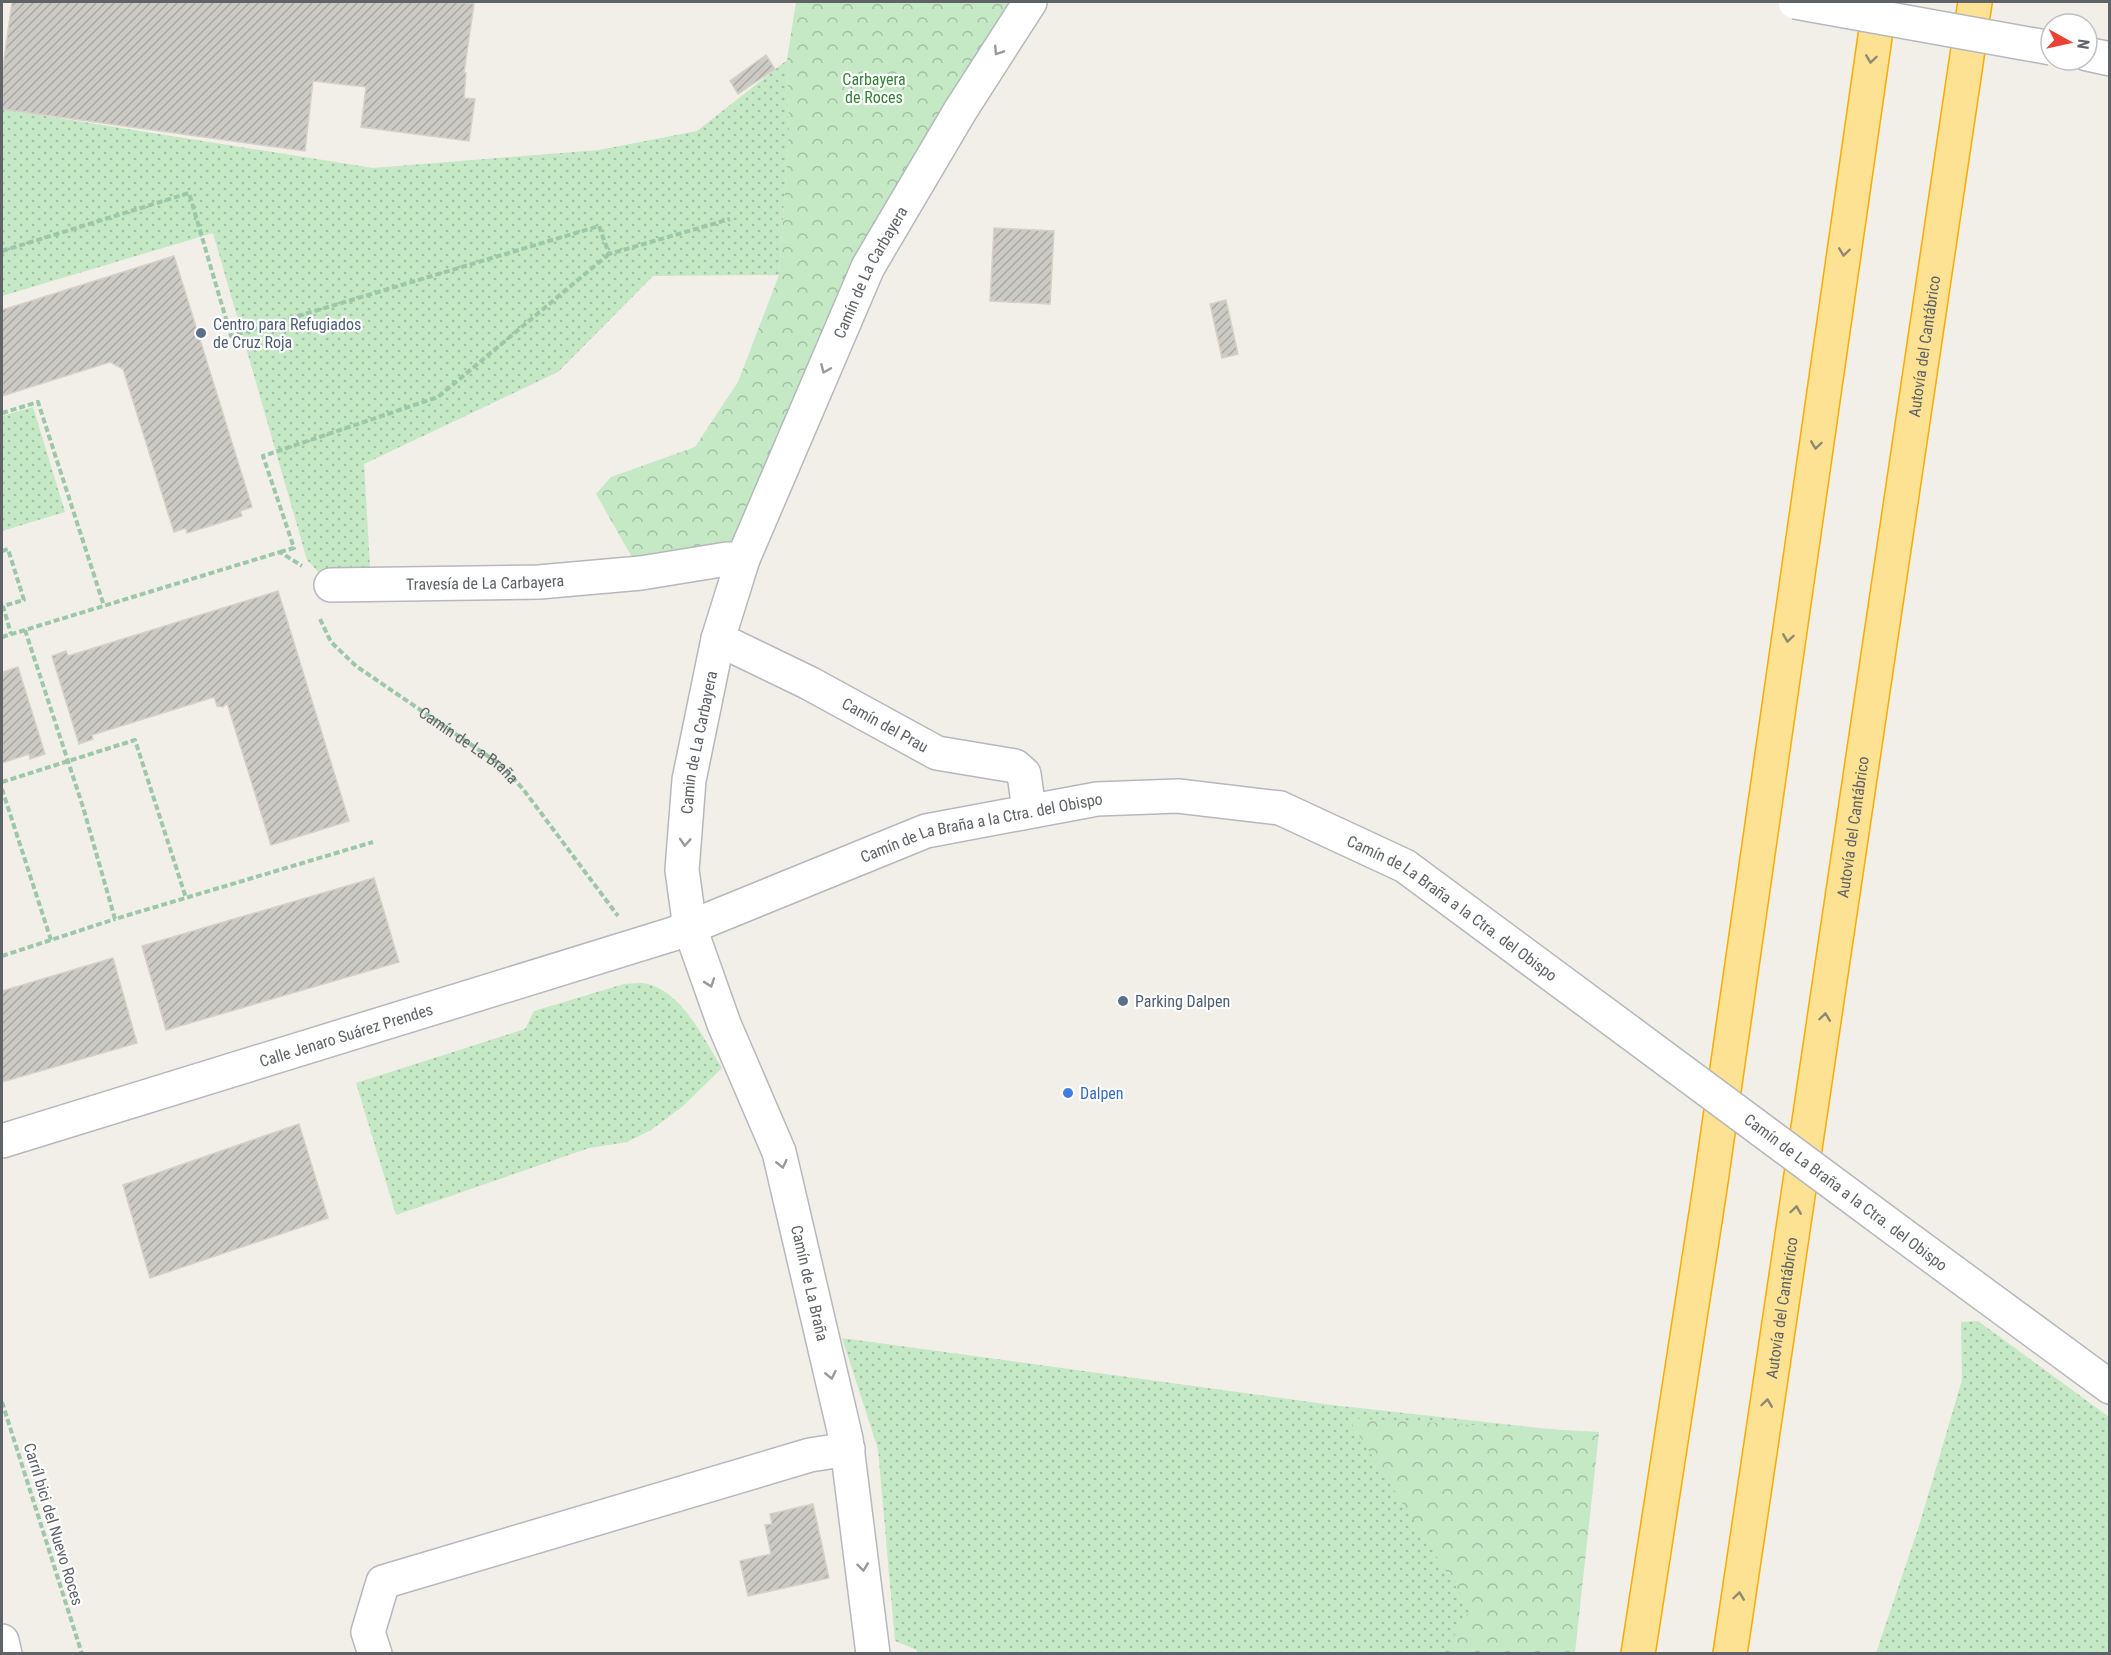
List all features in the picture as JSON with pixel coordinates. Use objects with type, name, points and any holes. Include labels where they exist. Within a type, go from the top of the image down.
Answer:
[{"type":"highway","points":[[1638,1653],[1710,1188],[1880,2]]},
{"type":"highway","name":"Autovía del Cantábrico","points":[[1730,1653],[1976,2]]},
{"type":"street","name":"Camín de La Carbayera","points":[[743,559],[868,267],[960,111],[1030,2]]},
{"type":"street","points":[[1795,2],[2039,46]]},
{"type":"street","name":"Travesía de La Carbayera","points":[[331,585],[539,582],[641,573],[728,559],[743,559]]},
{"type":"street","name":"Camin de La Carbayera","points":[[690,928],[682,870],[689,780],[718,639],[743,559]]},
{"type":"street","name":"Camín del Prau","points":[[718,639],[809,683],[937,753],[1015,766],[1024,774],[1029,810]]},
{"type":"street","name":"Camín de La Braña a la Ctra. del Obispo","points":[[690,928],[926,831],[1029,810],[1097,799],[1178,796],[1280,808],[1405,866],[2109,1387]]},
{"type":"street","name":"Calle Jenaro Suárez Prendes","points":[[2,1141],[690,928]]},
{"type":"street","name":"Camín de La Braña","points":[[690,928],[724,1024],[779,1152],[848,1449],[873,1653]]},
{"type":"street","points":[[375,1653],[368,1632],[383,1582],[810,1455],[848,1449]]},
{"type":"street","points":[[2,1641],[5,1653]]},
{"type":"path","points":[[2,251],[189,193],[231,336],[599,226],[609,254]]},
{"type":"path","points":[[2,637],[294,548],[263,456],[438,398],[609,254],[730,219]]},
{"type":"path","points":[[2,413],[38,402],[104,606]]},
{"type":"path","points":[[2,551],[9,549],[24,600],[3,606],[11,634]]},
{"type":"path","points":[[280,552],[331,585]]},
{"type":"path","name":"Camín de La Braña","points":[[331,585],[319,618],[331,642],[356,666],[501,765],[537,807],[615,910],[621,922]]},
{"type":"path","points":[[25,630],[68,761],[116,920]]},
{"type":"path","points":[[2,782],[135,740],[186,898]]},
{"type":"path","points":[[2,789],[51,940]]},
{"type":"path","points":[[2,956],[373,842]]},
{"type":"path","name":"Carríl bici del Nuevo Roces","points":[[2,1402],[82,1653]]},
{"type":"green space","name":"Carbayera de Roces","points":[[796,2],[1030,2],[960,111],[743,559],[641,573],[596,494],[611,477],[695,447],[738,382],[779,275],[789,132],[787,60]]},
{"type":"green space","points":[[787,60],[789,132],[779,275],[653,276],[558,372],[364,464],[371,584],[331,585],[307,560],[213,233],[2,296],[2,109],[373,168],[599,150],[697,131]]},
{"type":"green space","points":[[33,407],[65,512],[2,531],[2,416]]},
{"type":"green space","points":[[624,984],[648,984],[672,997],[692,1019],[722,1068],[683,1106],[651,1130],[627,1142],[589,1148],[396,1215],[356,1083],[525,1029],[534,1011]]},
{"type":"green space","points":[[1978,1321],[2109,1417],[2109,1653],[1876,1653],[1919,1526],[1962,1380],[1961,1322]]},
{"type":"green space","points":[[842,1338],[1332,1405],[1567,1431],[1523,1653],[917,1653],[917,1650],[895,1641],[878,1449]]},
{"type":"green space","points":[[1348,1418],[1599,1432],[1575,1653],[1444,1653],[1470,1609]]},
{"type":"building","points":[[12,2],[459,2],[474,4],[464,73],[466,73],[464,98],[475,99],[469,141],[361,127],[366,87],[313,81],[305,151],[2,109],[2,74]]},
{"type":"building","points":[[766,55],[775,69],[738,94],[730,81]]},
{"type":"building","points":[[994,228],[1054,231],[1050,304],[990,301]]},
{"type":"building","points":[[174,256],[252,507],[240,511],[242,516],[187,533],[186,528],[174,532],[123,369],[110,362],[2,396],[2,310]]},
{"type":"building","points":[[1226,300],[1238,354],[1222,358],[1210,304]]},
{"type":"building","points":[[278,591],[349,821],[271,845],[227,703],[223,707],[217,706],[214,697],[92,735],[93,739],[79,744],[52,656],[66,651],[68,656]]},
{"type":"building","points":[[18,667],[45,754],[30,759],[29,754],[2,763],[2,677],[3,672]]},
{"type":"building","points":[[374,878],[399,962],[166,1030],[142,946]]},
{"type":"building","points":[[113,958],[137,1043],[2,1082],[2,991]]},
{"type":"building","points":[[299,1124],[328,1218],[150,1278],[123,1185]]},
{"type":"building","points":[[813,1504],[829,1578],[748,1596],[740,1561],[771,1554],[765,1525],[772,1524],[770,1514]]},
{"type":"place","name":"Centro para Refugiados de Cruz Roja","points":[[201,333]]},
{"type":"place","name":"Parking Dalpen","points":[[1123,1001]]},
{"type":"place","name":"Dalpen","points":[[1068,1093]]}]
